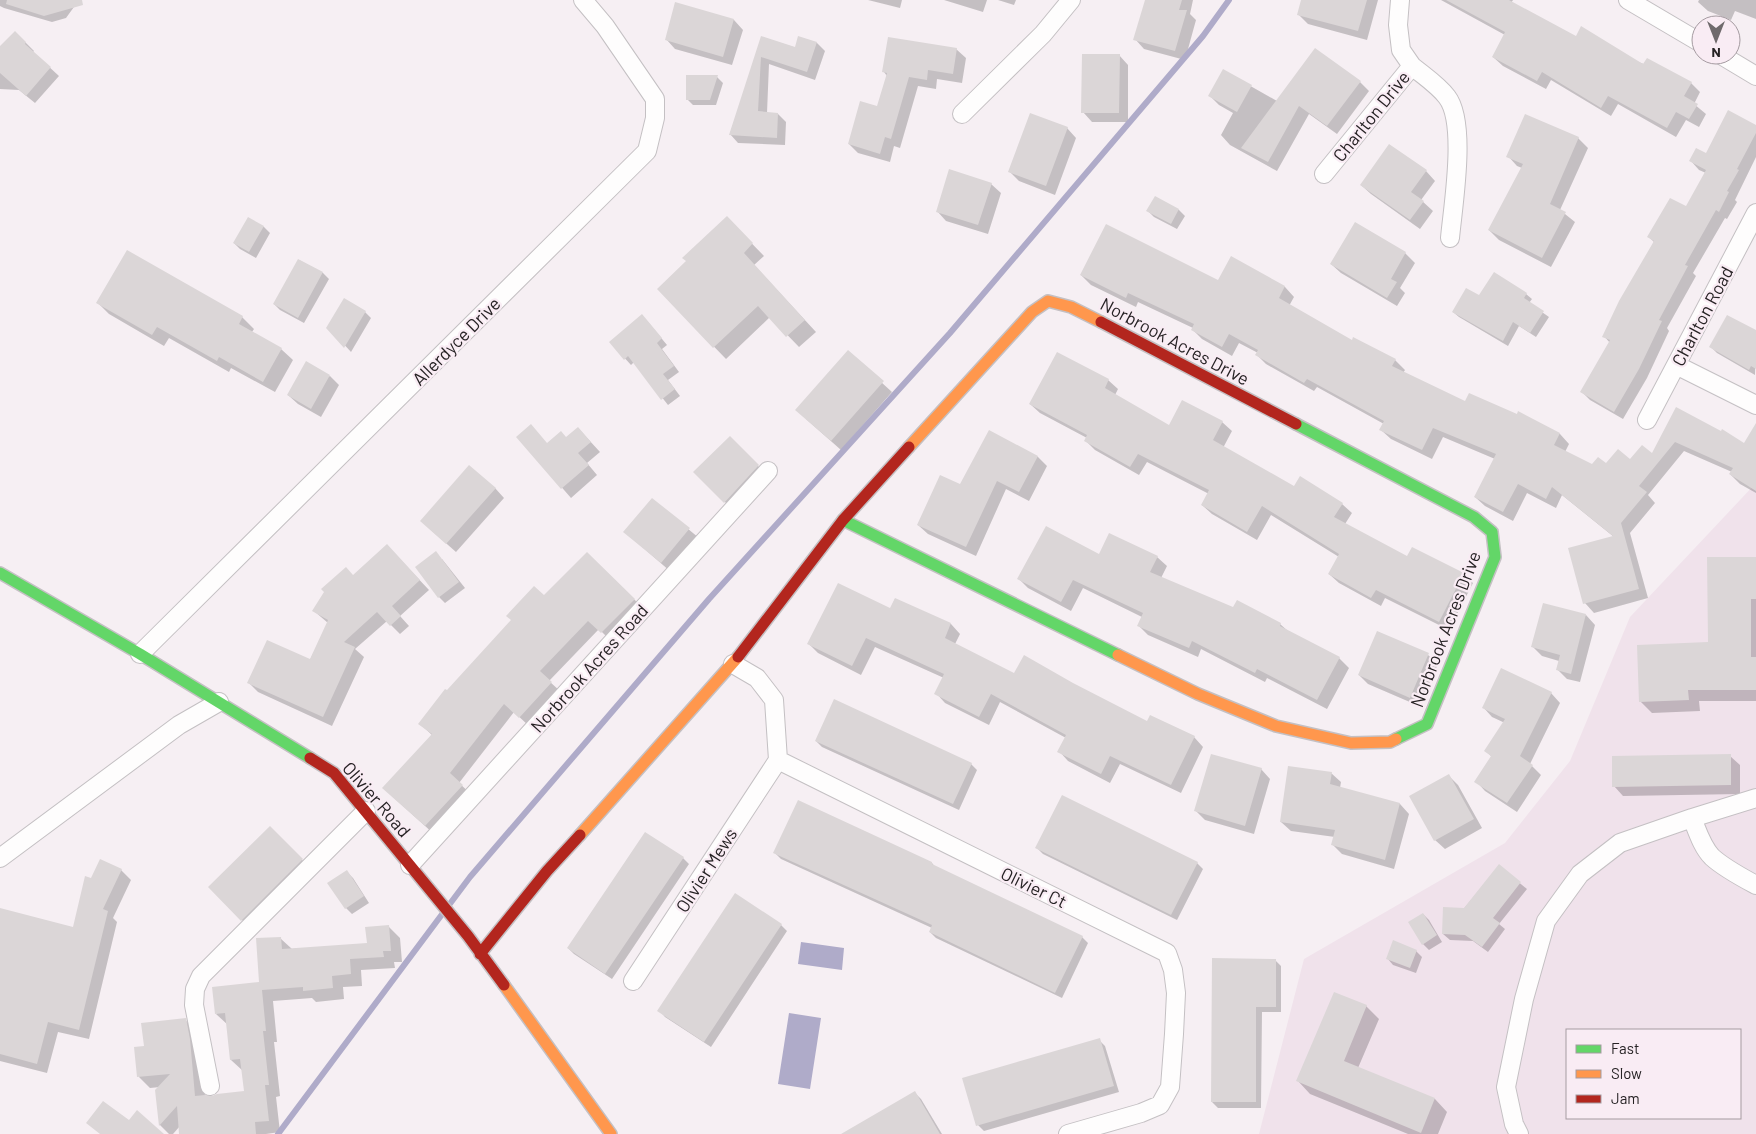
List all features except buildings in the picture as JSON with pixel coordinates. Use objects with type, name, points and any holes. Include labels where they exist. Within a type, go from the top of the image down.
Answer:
[{"type":"street","name":"Allerdyce Drive","points":[[140,654],[648,151],[655,118],[655,99],[604,26],[583,0]]},
{"type":"street","points":[[962,114],[1043,34],[1071,0]]},
{"type":"street","name":"Charlton Drive","points":[[1324,174],[1412,66],[1401,50],[1398,25],[1400,0]]},
{"type":"street","points":[[1628,0],[1691,37]]},
{"type":"street","points":[[1738,65],[1756,76]]},
{"type":"street","points":[[1412,66],[1448,98],[1456,116],[1458,145],[1450,238]]},
{"type":"street","name":"Charlton Road","points":[[1647,420],[1756,213]]},
{"type":"street","name":"Norbrook Acres Drive","points":[[480,954],[547,871],[733,664],[843,520],[1032,312],[1048,301],[1071,307],[1474,517],[1492,532],[1495,557],[1426,724],[1390,742],[1352,743],[1276,726],[1198,694],[843,520]]},
{"type":"street","points":[[1676,365],[1756,405]]},
{"type":"street","name":"Norbrook Acres Road","points":[[410,865],[768,471]]},
{"type":"street","name":"Olivier Road","points":[[0,574],[140,654],[334,773],[468,936],[611,1134]]},
{"type":"street","points":[[733,664],[757,678],[774,700],[778,760]]},
{"type":"street","points":[[0,858],[179,725],[219,702]]},
{"type":"street","name":"Olivier Mews","points":[[633,981],[778,760]]},
{"type":"street","name":"Olivier Ct","points":[[778,760],[1167,953],[1173,970],[1176,993],[1170,1087],[1160,1105],[1141,1113],[1068,1134]]},
{"type":"street","points":[[1515,1131],[1506,1088],[1524,999],[1546,920],[1580,874],[1620,843],[1756,798]]},
{"type":"street","points":[[210,1086],[194,1005],[195,989],[201,976],[366,811]]},
{"type":"street","points":[[1692,818],[1700,839],[1711,856],[1756,885]]},
{"type":"shaded area","points":[[1756,483],[1756,1134],[1259,1134],[1304,959],[1505,843],[1570,761],[1630,617]]},
{"type":"shaded area","points":[[801,942],[844,948],[842,970],[798,964]]},
{"type":"shaded area","points":[[789,1013],[821,1018],[810,1089],[778,1084]]},
{"type":"waterway","points":[[449,905],[470,877],[709,599],[950,333],[1203,36],[1229,0]]},
{"type":"waterway","points":[[278,1134],[443,913]]},
{"type":"traffic: fast","points":[[1296,424],[1474,517],[1492,532],[1495,557],[1427,724],[1396,739]]},
{"type":"traffic: fast","points":[[843,520],[1118,655]]},
{"type":"traffic: fast","points":[[0,573],[140,654],[310,758]]},
{"type":"traffic: slow","points":[[909,447],[1032,312],[1048,301],[1071,307],[1101,322]]},
{"type":"traffic: slow","points":[[1118,655],[1198,694],[1276,726],[1351,743],[1390,742],[1396,739]]},
{"type":"traffic: slow","points":[[580,835],[738,657]]},
{"type":"traffic: slow","points":[[504,985],[611,1134]]},
{"type":"traffic: jam","points":[[1101,322],[1296,424]]},
{"type":"traffic: jam","points":[[738,657],[843,520],[909,447]]},
{"type":"traffic: jam","points":[[310,758],[334,773],[468,936],[504,985]]},
{"type":"traffic: jam","points":[[480,954],[547,871],[580,835]]}]
